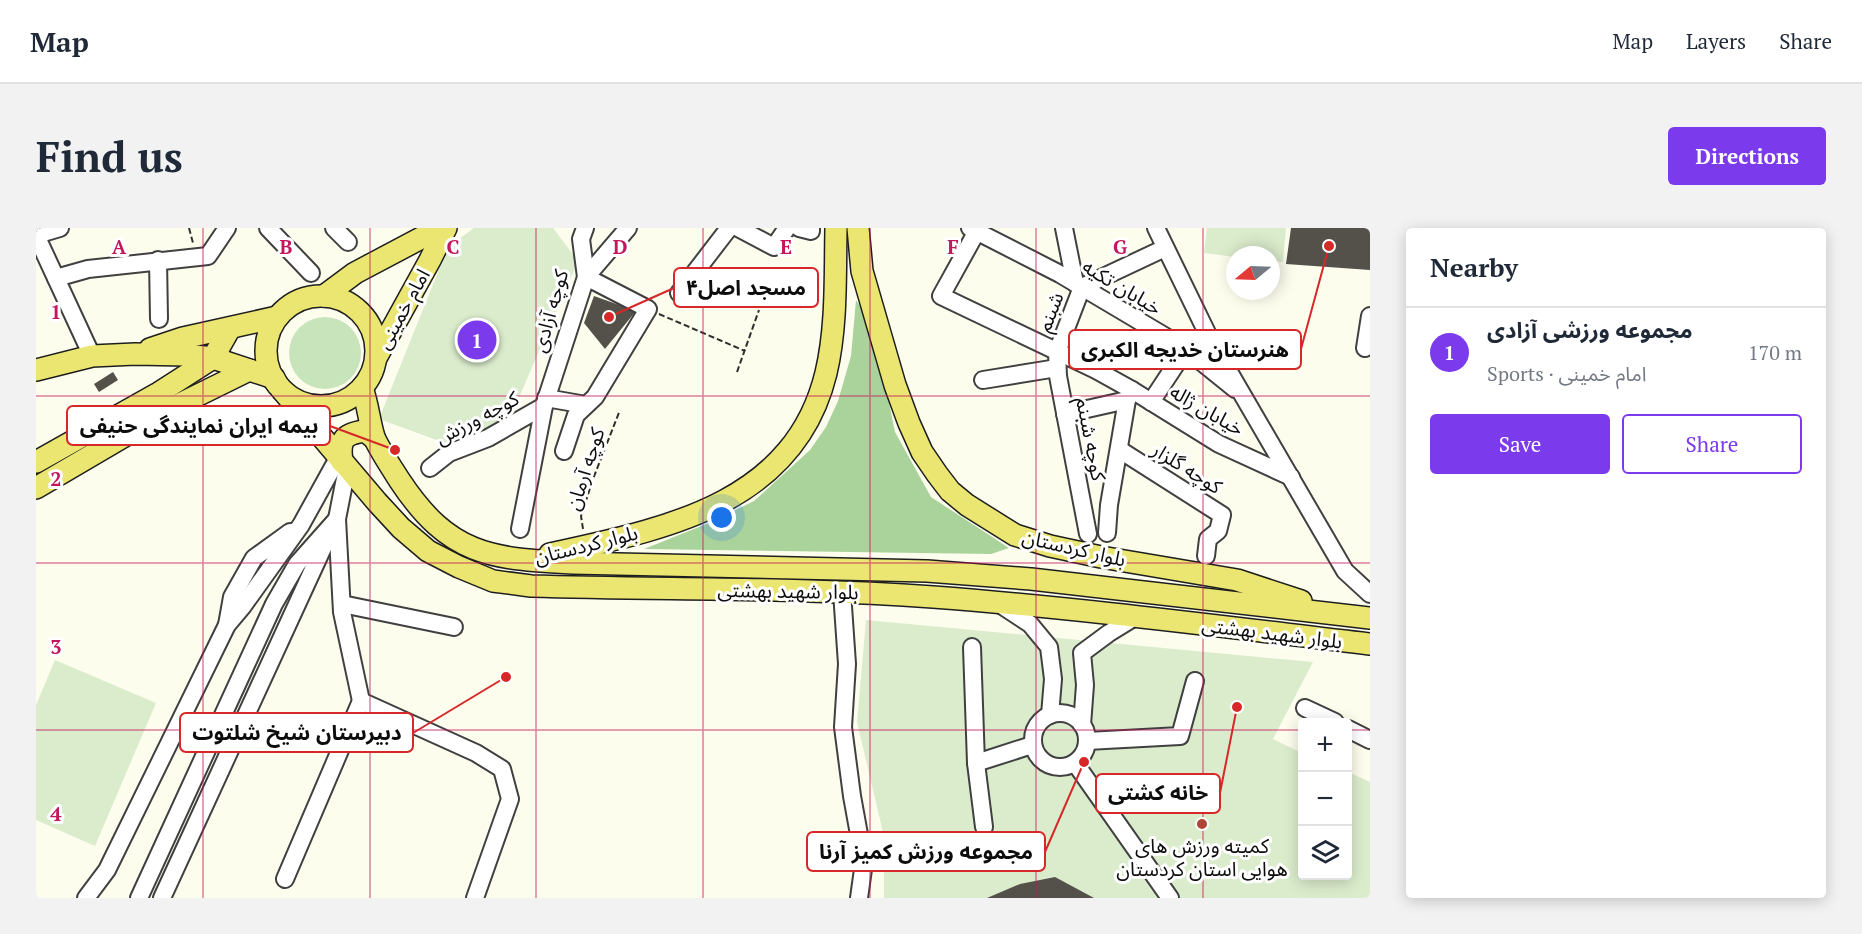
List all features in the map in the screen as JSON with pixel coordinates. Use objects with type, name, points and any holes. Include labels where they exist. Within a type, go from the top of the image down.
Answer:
[{"type":"main road","points":[[324,296],[355,273],[440,228]]},
{"type":"main road","name":"امام خمینی","points":[[376,358],[446,228]]},
{"type":"main road","name":"بلوار کردستان","points":[[523,560],[611,541],[683,519],[723,502],[749,487],[786,454],[807,424],[826,373],[831,344],[835,290],[836,228]]},
{"type":"main road","name":"بلوار کردستان","points":[[858,228],[862,271],[895,385],[909,423],[922,452],[937,474],[967,505],[1015,535],[1050,546],[1237,580],[1342,615]]},
{"type":"main road","points":[[36,370],[92,356],[135,354],[213,358],[274,378],[280,387],[297,400],[314,406],[332,405],[348,399],[362,388],[371,374],[376,358],[375,340],[369,323],[357,309],[342,300],[324,296],[307,298],[290,305],[277,317],[269,333],[266,351],[269,369],[280,387]]},
{"type":"main road","points":[[135,354],[183,338],[277,317]]},
{"type":"main road","points":[[36,462],[157,394],[213,358],[230,328]]},
{"type":"main road","points":[[36,488],[174,407],[249,370]]},
{"type":"main road","name":"بلوار شهید بهشتی","points":[[280,387],[401,528],[428,551],[493,581],[542,586],[842,592],[998,602],[1370,644]]},
{"type":"main road","name":"بلوار شهید بهشتی","points":[[362,388],[368,403],[374,438],[413,501],[449,535],[470,548],[493,555],[523,560],[701,567],[927,571],[1031,579],[1370,618]]},
{"type":"main road","points":[[343,462],[340,449],[350,433],[364,431],[374,438]]},
{"type":"main road","points":[[71,443],[82,462]]},
{"type":"street","points":[[60,228],[38,243],[57,278],[92,356]]},
{"type":"street","points":[[57,278],[88,269],[208,256],[227,228]]},
{"type":"street","points":[[268,228],[311,273]]},
{"type":"street","points":[[334,228],[348,242]]},
{"type":"street","name":"کوچه آزادی","points":[[520,530],[545,402],[586,277],[580,239],[585,228]]},
{"type":"street","points":[[564,451],[576,415],[595,397],[648,309],[586,277],[628,228]]},
{"type":"street","points":[[679,293],[729,228]]},
{"type":"street","points":[[738,228],[774,247],[787,228]]},
{"type":"street","points":[[1156,228],[1210,339],[1345,571],[1370,594]]},
{"type":"street","points":[[1069,229],[1078,285],[1165,248]]},
{"type":"street","name":"خیابان تکیه","points":[[983,231],[1186,349],[1244,396]]},
{"type":"street","name":"خیابان ژاله","points":[[983,231],[941,296],[1057,360],[1129,395],[1151,402],[1219,444],[1291,477]]},
{"type":"street","points":[[159,260],[159,319]]},
{"type":"street","name":"شبنم","points":[[1057,360],[1078,285]]},
{"type":"street","points":[[1365,348],[1370,316]]},
{"type":"street","points":[[1151,402],[1186,349]]},
{"type":"street","points":[[983,380],[1057,360]]},
{"type":"street","name":"کوچه شبنم","points":[[1057,360],[1088,534]]},
{"type":"street","points":[[1065,414],[1129,395],[1109,505],[1107,533]]},
{"type":"street","points":[[545,402],[586,405]]},
{"type":"street","name":"کوچه ورزش","points":[[430,468],[449,453],[488,438],[545,402]]},
{"type":"street","name":"کوچه گلزار","points":[[1120,450],[1222,515],[1218,531],[1208,539],[1206,556]]},
{"type":"street","points":[[36,498],[82,462]]},
{"type":"street","points":[[285,879],[360,701],[342,604],[337,519],[343,462]]},
{"type":"street","points":[[86,898],[107,870],[227,625],[232,597],[254,558],[301,525],[343,462]]},
{"type":"street","points":[[139,898],[274,604],[297,564],[337,519]]},
{"type":"street","points":[[162,898],[337,519]]},
{"type":"street","points":[[842,592],[847,664],[843,727],[864,862],[859,898]]},
{"type":"street","points":[[998,602],[1030,624],[1049,647],[1053,679],[1050,715]]},
{"type":"street","points":[[342,604],[454,627]]},
{"type":"street","points":[[1084,733],[1076,719],[1060,713],[1050,715],[1036,726],[1032,745],[1041,761],[1050,766],[1067,767],[1081,758],[1085,750],[1085,685],[1082,653],[1135,617]]},
{"type":"street","points":[[972,647],[976,763],[984,827]]},
{"type":"street","points":[[1084,733],[1180,736],[1195,681]]},
{"type":"street","points":[[360,701],[476,753],[502,769],[510,798],[476,898]]},
{"type":"street","points":[[1305,708],[1325,718]]},
{"type":"street","points":[[1352,731],[1370,740]]},
{"type":"street","points":[[976,763],[1032,745]]},
{"type":"street","points":[[1075,763],[1170,898]]},
{"type":"path","points":[[648,309],[745,351]]},
{"type":"path","points":[[737,372],[759,310]]},
{"type":"path","name":"کوچه آرمان","points":[[584,538],[581,516],[592,479],[620,410]]},
{"type":"green space","points":[[474,228],[553,228],[578,261],[505,430],[464,450],[379,419],[448,247]]},
{"type":"green space","points":[[1207,228],[1286,228],[1283,262],[1280,262],[1280,246],[1226,246],[1226,256],[1204,253]]},
{"type":"green space","points":[[856,300],[865,313],[885,383],[895,432],[931,497],[1009,548],[991,554],[644,549],[709,523],[754,501],[810,450],[826,427],[838,401],[851,356]]},
{"type":"green space","points":[[332,317],[351,327],[359,339],[361,353],[359,367],[351,379],[339,387],[318,389],[299,379],[291,367],[289,346],[299,327],[311,319]]},
{"type":"green space","points":[[866,620],[1313,662],[1273,739],[1298,751],[1298,880],[1352,880],[1352,774],[1370,782],[1370,898],[884,898],[884,837],[857,722]]},
{"type":"green space","points":[[55,660],[156,703],[95,846],[36,820],[36,705]]},
{"type":"building","points":[[1291,228],[1370,228],[1370,270],[1286,264]]},
{"type":"building","points":[[594,296],[636,311],[605,349],[584,323]]},
{"type":"building","points":[[113,372],[118,380],[99,392],[94,384]]},
{"type":"building","points":[[1055,877],[1094,898],[987,898],[1020,884]]},
{"type":"place","name":"هنرستان خدیجه الکبری","points":[[1329,246]]},
{"type":"place","name":"مسجد اصل۴","points":[[609,317]]},
{"type":"place","name":"مجموعه ورزشی آزادی","points":[[477,340]]},
{"type":"place","name":"بیمه ایران نمایندگی حنیفی","points":[[395,450]]},
{"type":"place","name":"دبیرستان شیخ شلتوت","points":[[506,677]]},
{"type":"place","name":"خانه کشتی","points":[[1237,707]]},
{"type":"place","name":"مجموعه ورزش کمیز آرنا","points":[[1084,762]]},
{"type":"place","name":"کمیته ورزش های هوایی استان کردستان","points":[[1202,824]]}]
